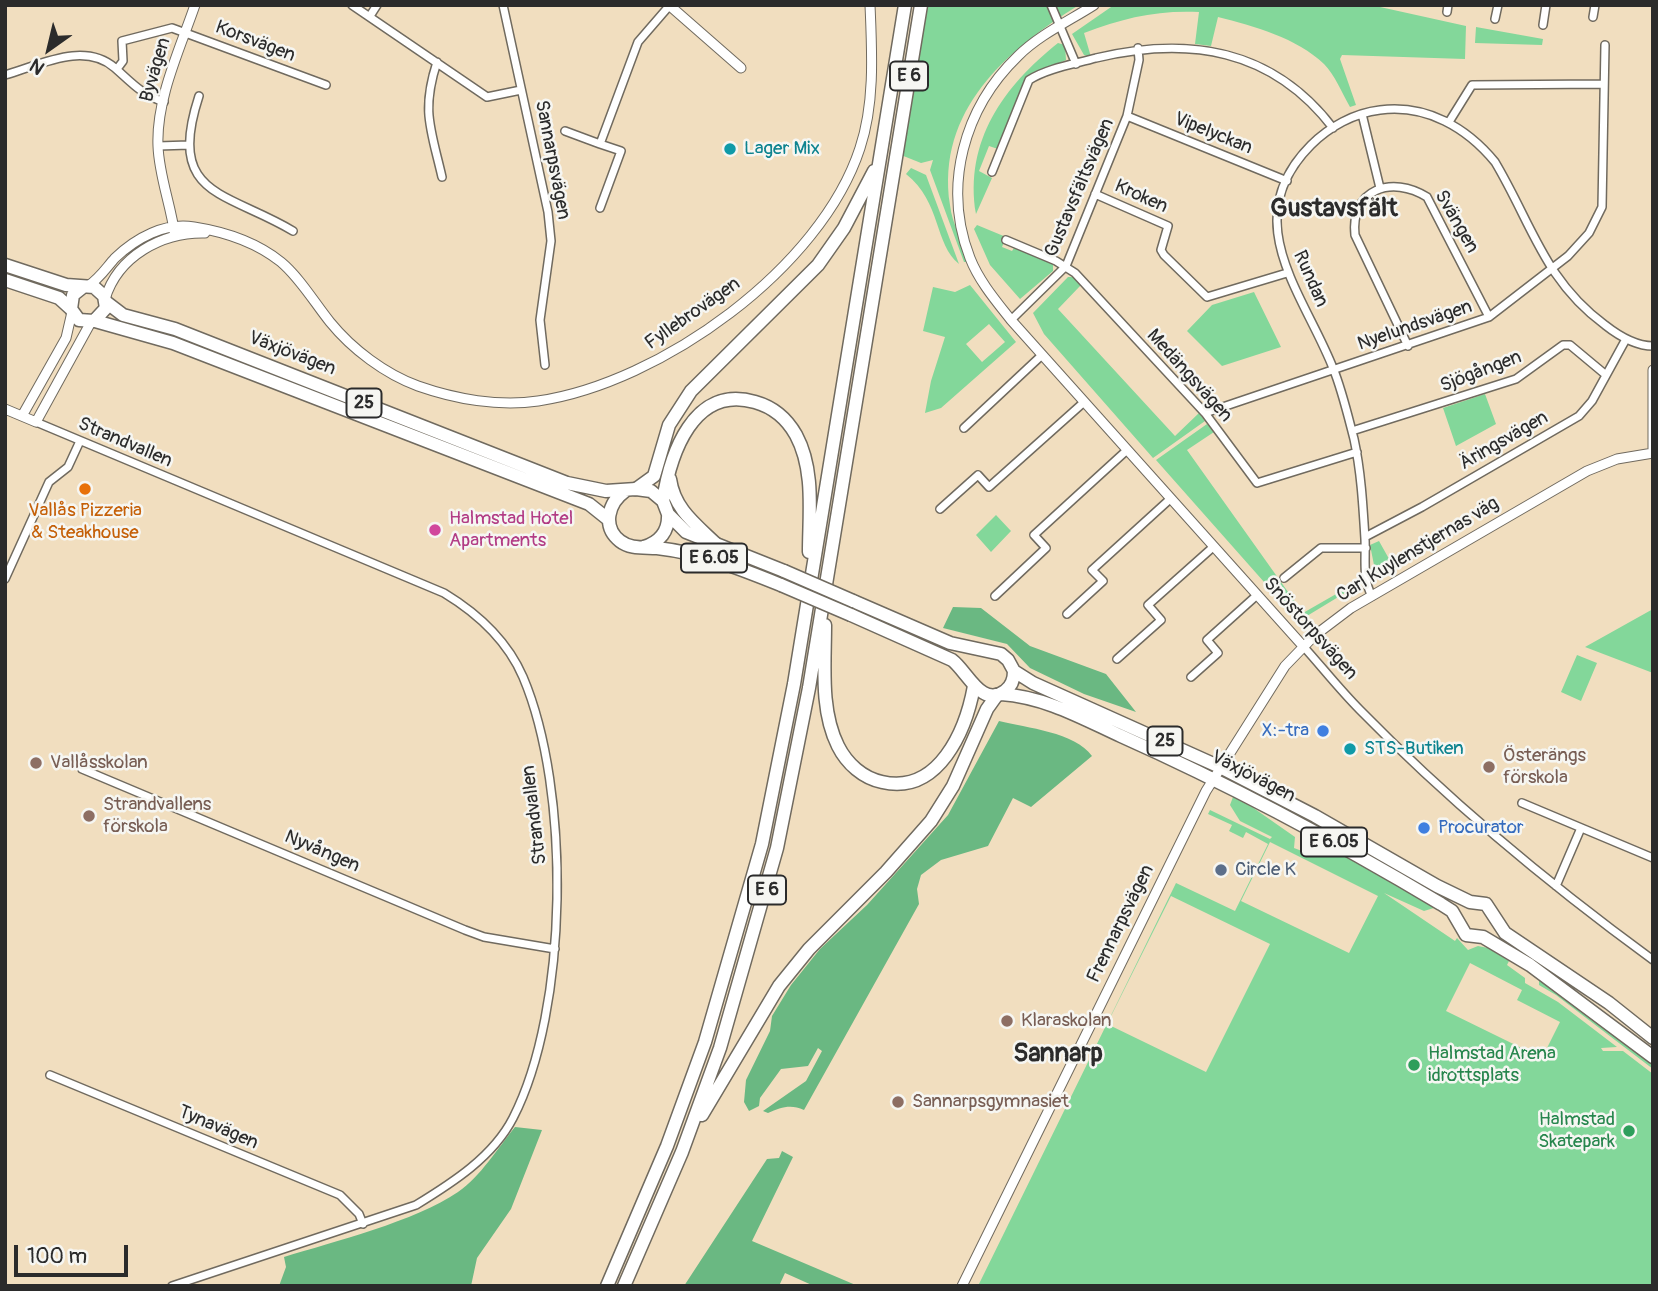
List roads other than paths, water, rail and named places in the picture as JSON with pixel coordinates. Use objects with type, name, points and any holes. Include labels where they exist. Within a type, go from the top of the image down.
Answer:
[{"type":"highway","name":"E 6","points":[[607,1286],[682,1107],[733,953],[762,844],[779,764],[809,590],[905,5]]},
{"type":"highway","name":"E 6","points":[[624,1286],[682,1152],[720,1048],[768,885],[797,754],[921,5]]},
{"type":"highway","points":[[609,520],[615,500],[654,476],[669,425],[691,391],[801,284],[833,246],[880,159]]},
{"type":"highway","name":"Växjövägen","points":[[5,265],[52,282],[99,290],[123,315],[175,329],[567,483],[593,490],[651,491],[663,501]]},
{"type":"highway","name":"Växjövägen","points":[[5,280],[59,298],[79,320],[93,321],[173,343],[589,504],[609,520],[620,541],[710,557],[780,585],[944,656],[984,694],[1026,697],[1057,706],[1217,772],[1441,904],[1458,921],[1466,935],[1483,937],[1530,965],[1653,1057]]},
{"type":"highway","points":[[71,310],[73,295],[86,287]]},
{"type":"highway","points":[[93,321],[104,313],[106,300]]},
{"type":"highway","points":[[644,547],[661,538],[667,527],[668,514],[663,501],[671,461],[691,423],[711,407],[736,399],[749,400],[762,404],[781,416],[801,447],[808,477],[809,590]]},
{"type":"highway","points":[[671,461],[670,479],[676,501],[715,542]]},
{"type":"highway","name":"Växjövägen","points":[[668,514],[686,532],[950,643],[1005,657],[1014,671],[1033,683],[1217,772],[1470,902],[1486,904],[1505,933],[1609,1003],[1653,1038]]},
{"type":"highway","points":[[826,584],[825,694],[829,722],[839,747],[860,773],[876,781],[897,785],[929,774],[953,747],[973,682],[975,662],[988,653]]},
{"type":"highway","points":[[682,1152],[779,986],[809,949],[887,872],[931,821],[953,786],[987,709],[1012,682],[1014,671]]},
{"type":"highway","points":[[1458,921],[1461,909],[1470,902]]},
{"type":"highway","points":[[1483,937],[1492,928],[1494,918]]},
{"type":"street","name":"Byvägen","points":[[174,231],[158,146],[164,102],[195,5]]},
{"type":"street","points":[[352,5],[487,97],[521,90]]},
{"type":"street","points":[[370,16],[377,5]]},
{"type":"street","name":"Sannarpsvägen","points":[[503,5],[551,235],[540,320],[545,365]]},
{"type":"street","points":[[600,144],[638,42],[669,5],[741,68]]},
{"type":"street","name":"Fyllebrovägen","points":[[174,231],[224,234],[255,245],[282,263],[332,324],[362,353],[391,373],[417,385],[454,397],[487,401],[536,402],[583,392],[645,368],[719,320],[777,272],[828,215],[855,162],[868,117],[870,5]]},
{"type":"street","points":[[1051,5],[1076,64]]},
{"type":"street","name":"Snöstorpsvägen","points":[[1094,5],[1019,54],[996,78],[979,105],[967,135],[957,185],[959,216],[970,257],[982,280],[1011,320],[1169,500],[1397,746],[1467,812],[1556,886],[1653,960]]},
{"type":"street","points":[[1495,19],[1498,5]]},
{"type":"street","points":[[1543,25],[1546,5]]},
{"type":"street","points":[[1593,17],[1595,5]]},
{"type":"street","name":"Korsvägen","points":[[117,69],[123,61],[122,41],[172,28],[326,85]]},
{"type":"street","name":"Nyelundsvägen","points":[[1205,413],[1489,317],[1550,271],[1583,241],[1602,207],[1605,45]]},
{"type":"street","points":[[992,172],[1026,85],[1035,76],[1138,48],[1196,48],[1249,62],[1288,85],[1333,128]]},
{"type":"street","name":"Gustavsfältsvägen","points":[[1011,320],[1066,266],[1127,116],[1139,60],[1138,48]]},
{"type":"street","points":[[5,75],[88,54],[117,69],[139,92],[164,102]]},
{"type":"street","points":[[437,62],[427,93],[428,116],[442,177]]},
{"type":"street","points":[[1449,122],[1472,85],[1603,84]]},
{"type":"street","points":[[199,96],[191,119],[189,145],[198,176],[206,187],[293,232]]},
{"type":"street","name":"Rundan","points":[[1372,596],[1366,575],[1357,452],[1352,431],[1334,369],[1287,273],[1277,234],[1279,208],[1287,181],[1307,149],[1333,128],[1362,114],[1384,109],[1411,110],[1449,122],[1482,146],[1495,162],[1550,271],[1586,310],[1626,339],[1653,346]]},
{"type":"street","points":[[1362,114],[1380,188],[1366,196],[1360,206],[1353,220],[1355,236],[1408,346]]},
{"type":"street","name":"Vipelyckan","points":[[1127,116],[1287,181]]},
{"type":"street","points":[[565,131],[621,151],[600,208]]},
{"type":"street","points":[[158,146],[189,145]]},
{"type":"street","name":"Svängen","points":[[1380,188],[1394,185],[1413,188],[1427,197],[1489,317]]},
{"type":"street","name":"Kroken","points":[[1095,194],[1168,226],[1161,250],[1207,297],[1287,273]]},
{"type":"street","points":[[86,287],[130,246],[174,231]]},
{"type":"street","points":[[106,300],[109,287],[124,265],[174,231]]},
{"type":"street","name":"Medängsvägen","points":[[1006,240],[1066,266],[1205,413],[1257,483],[1357,452]]},
{"type":"street","points":[[22,416],[66,338],[71,310]]},
{"type":"street","points":[[5,409],[36,422],[93,321]]},
{"type":"street","name":"Äringsvägen","points":[[1365,537],[1579,416],[1592,401],[1626,339]]},
{"type":"street","name":"Sjögången","points":[[1352,431],[1516,379],[1563,345],[1570,345],[1606,376]]},
{"type":"street","points":[[964,428],[1042,355]]},
{"type":"street","points":[[1653,370],[1653,453]]},
{"type":"street","points":[[940,509],[978,475],[989,487],[1083,403]]},
{"type":"street","name":"Strandvallen","points":[[36,422],[444,593],[488,626],[523,676],[552,799],[557,873],[555,949],[530,1080],[512,1120],[486,1153],[452,1183],[415,1205],[172,1286]]},
{"type":"street","points":[[5,579],[48,482],[68,467],[80,441]]},
{"type":"street","points":[[995,596],[1046,548],[1034,536],[1126,451]]},
{"type":"street","name":"Carl Kuylenstjernas väg","points":[[1217,772],[1286,666],[1303,646],[1335,619],[1587,471],[1617,459],[1653,453]]},
{"type":"street","points":[[1068,614],[1103,581],[1092,570],[1169,500]]},
{"type":"street","points":[[1117,659],[1161,620],[1148,605],[1212,548]]},
{"type":"street","points":[[1284,578],[1321,548],[1366,548]]},
{"type":"street","points":[[1191,677],[1218,653],[1207,640],[1256,596]]},
{"type":"street","name":"Nyvången","points":[[82,769],[465,930],[484,937],[555,949]]},
{"type":"street","name":"Frennarpsvägen","points":[[962,1286],[1217,772]]},
{"type":"street","points":[[1522,803],[1653,858]]},
{"type":"street","points":[[1556,886],[1581,828]]},
{"type":"street","name":"Tynavägen","points":[[50,1075],[340,1195],[359,1214],[363,1224]]},
{"type":"place","name":"Lager Mix","points":[[730,149]]},
{"type":"place","name":"Vallås Pizzeria & Steakhouse","points":[[85,489]]},
{"type":"place","name":"Halmstad Hotel Apartments","points":[[435,530]]},
{"type":"place","name":"X:-tra","points":[[1323,731]]},
{"type":"place","name":"STS-Butiken","points":[[1350,749]]},
{"type":"place","name":"Vallåsskolan","points":[[36,763]]},
{"type":"place","name":"Österängs förskola","points":[[1489,767]]},
{"type":"place","name":"Strandvallens förskola","points":[[89,816]]},
{"type":"place","name":"Procurator","points":[[1424,828]]},
{"type":"place","name":"Circle K","points":[[1221,870]]},
{"type":"place","name":"Klaraskolan","points":[[1007,1021]]},
{"type":"place","name":"Halmstad Arena idrottsplats","points":[[1414,1065]]},
{"type":"place","name":"Sannarpsgymnasiet","points":[[898,1102]]},
{"type":"place","name":"Halmstad Skatepark","points":[[1629,1131]]},
{"type":"district","name":"Gustavsfält","points":[[1334,209]]},
{"type":"district","name":"Sannarp","points":[[1058,1054]]}]
